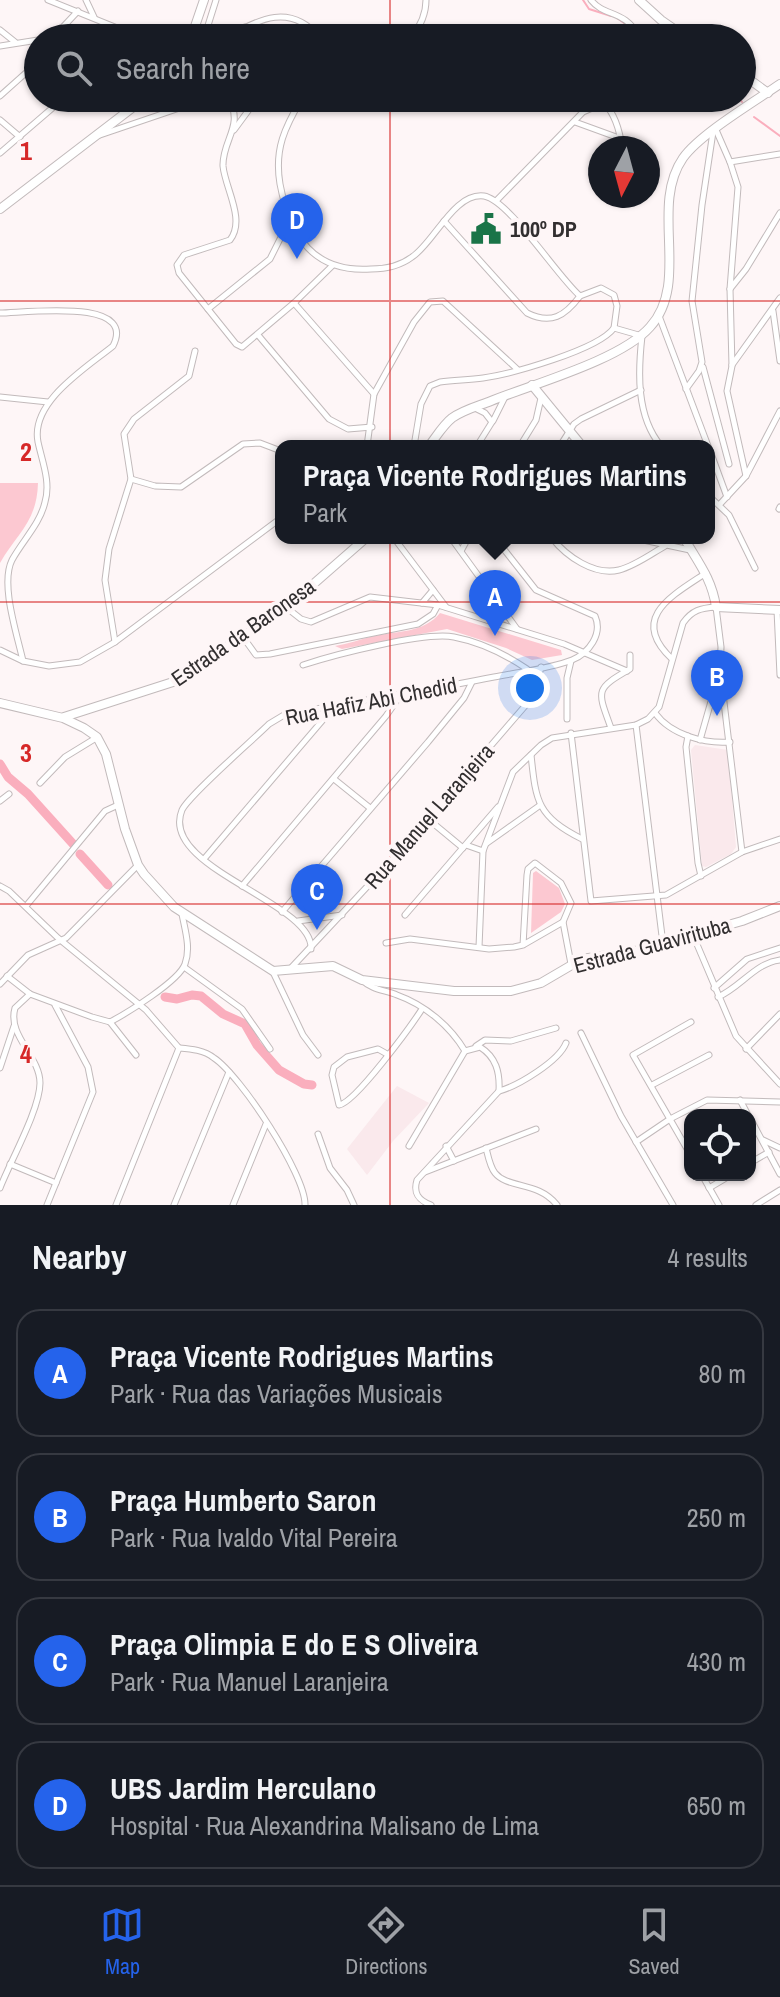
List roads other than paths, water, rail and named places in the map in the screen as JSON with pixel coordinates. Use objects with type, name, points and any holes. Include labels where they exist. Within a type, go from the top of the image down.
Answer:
[{"type":"street","points":[[48,0],[108,24]]},
{"type":"street","points":[[86,0],[94,17]]},
{"type":"street","points":[[196,24],[204,0]]},
{"type":"street","points":[[208,24],[216,0]]},
{"type":"street","points":[[420,24],[426,0]]},
{"type":"street","points":[[591,0],[596,6],[631,24]]},
{"type":"street","points":[[641,1],[670,24]]},
{"type":"street","points":[[66,24],[78,11]]},
{"type":"street","points":[[252,24],[269,17],[289,17],[303,24]]},
{"type":"street","points":[[0,30],[15,43]]},
{"type":"street","points":[[0,46],[24,42]]},
{"type":"street","points":[[0,96],[24,75]]},
{"type":"street","points":[[756,84],[768,93]]},
{"type":"street","points":[[756,102],[780,84]]},
{"type":"street","points":[[0,153],[48,112]]},
{"type":"street","points":[[0,209],[127,112]]},
{"type":"street","points":[[95,136],[167,112]]},
{"type":"street","points":[[233,112],[234,130]]},
{"type":"street","points":[[247,112],[234,130],[223,165],[235,218],[234,236],[223,243],[184,255],[177,265],[179,273],[236,344],[246,345],[332,266]]},
{"type":"street","points":[[294,112],[278,150],[286,210],[308,248],[332,266],[360,270],[399,265],[414,256],[467,199],[478,196],[496,201],[580,296]]},
{"type":"street","points":[[496,201],[584,112]]},
{"type":"street","points":[[610,112],[619,136]]},
{"type":"street","points":[[434,440],[448,421],[474,408],[591,364],[642,336],[659,316],[667,292],[670,203],[677,170],[690,150],[742,112]]},
{"type":"street","points":[[0,120],[20,137]]},
{"type":"street","points":[[575,122],[614,136]]},
{"type":"street","points":[[715,131],[738,187],[730,289],[732,366],[727,391],[746,476]]},
{"type":"street","points":[[715,131],[696,249],[692,301],[702,362],[729,464]]},
{"type":"street","points":[[730,162],[780,154]]},
{"type":"street","points":[[208,309],[270,259],[281,237],[286,210]]},
{"type":"street","points":[[730,289],[780,213]]},
{"type":"street","points":[[415,440],[421,404],[430,386],[440,382],[482,378],[548,361],[601,340],[614,328],[617,306],[614,295],[601,288],[580,296],[569,311],[557,318],[543,319],[527,313],[444,221]]},
{"type":"street","points":[[732,366],[780,298]]},
{"type":"street","points":[[369,440],[374,394],[421,312],[430,302],[443,301],[517,369]]},
{"type":"street","points":[[294,303],[374,394]]},
{"type":"street","points":[[773,309],[780,361]]},
{"type":"street","points":[[0,313],[91,312],[106,315],[117,328],[113,346],[48,402],[37,421],[46,500],[7,571],[8,597],[23,661]]},
{"type":"street","points":[[659,316],[706,440]]},
{"type":"street","points":[[614,328],[642,336]]},
{"type":"street","points":[[258,335],[329,419],[348,429],[372,427]]},
{"type":"street","points":[[642,336],[641,390],[649,425],[658,440]]},
{"type":"street","points":[[115,642],[107,593],[106,561],[131,479],[124,434],[127,427],[189,376],[195,351]]},
{"type":"street","points":[[686,389],[702,362]]},
{"type":"street","points":[[532,385],[578,440]]},
{"type":"street","points":[[564,440],[574,424],[641,390]]},
{"type":"street","points":[[481,440],[506,395]]},
{"type":"street","points":[[0,397],[48,402]]},
{"type":"street","points":[[524,440],[536,420],[541,398]]},
{"type":"street","points":[[474,408],[485,413],[492,422]]},
{"type":"street","points":[[720,504],[746,476],[780,411]]},
{"type":"street","points":[[131,479],[169,488],[181,487],[243,444],[260,443],[275,449]]},
{"type":"street","points":[[715,464],[727,497]]},
{"type":"street","points":[[715,500],[736,527],[755,568]]},
{"type":"street","points":[[0,650],[23,661],[49,666],[80,662],[115,642],[275,522]]},
{"type":"street","name":"Estrada da Baronesa","points":[[63,718],[173,682],[286,608],[359,544]]},
{"type":"street","points":[[398,544],[446,608]]},
{"type":"street","points":[[456,544],[518,630]]},
{"type":"street","points":[[461,551],[465,544]]},
{"type":"street","points":[[500,544],[536,590],[595,616],[597,633],[583,653]]},
{"type":"street","points":[[557,544],[569,557],[607,571],[622,569],[665,546]]},
{"type":"street","points":[[657,544],[691,550]]},
{"type":"street","points":[[688,544],[713,586],[742,852]]},
{"type":"street","points":[[672,659],[655,637],[655,619],[659,608],[706,572]]},
{"type":"street","points":[[422,603],[433,590]]},
{"type":"street","points":[[286,608],[311,622],[370,597],[438,605],[518,630],[627,671]]},
{"type":"street","points":[[243,636],[260,656],[418,624],[427,620],[438,605]]},
{"type":"street","points":[[479,947],[483,851],[509,777],[531,754],[547,740],[571,733],[636,725],[655,713],[680,629],[689,614],[698,609],[779,610],[780,675]]},
{"type":"street","points":[[495,623],[504,610]]},
{"type":"street","points":[[303,665],[340,654],[442,635],[454,636],[504,654],[529,670]]},
{"type":"street","points":[[323,645],[340,654]]},
{"type":"street","name":"Rua Hafiz Abi Chedid","points":[[297,921],[204,859],[183,838],[180,821],[186,804],[269,724],[284,715],[529,670],[572,660],[583,653]]},
{"type":"street","points":[[611,728],[602,688],[631,667],[630,655]]},
{"type":"street","points":[[567,719],[567,678],[572,660]]},
{"type":"street","name":"Rua Manuel Laranjeira","points":[[293,970],[525,706],[534,693],[541,667]]},
{"type":"street","points":[[700,740],[720,669]]},
{"type":"street","points":[[282,912],[428,742],[464,698],[472,681]]},
{"type":"street","points":[[242,886],[402,693]]},
{"type":"street","points":[[0,703],[63,718],[97,737],[106,754],[118,805],[138,865],[164,898],[181,913],[208,927],[273,971],[304,1036],[318,1055]]},
{"type":"street","points":[[204,859],[313,733],[332,706]]},
{"type":"street","points":[[655,713],[664,723],[688,736],[730,742]]},
{"type":"street","points":[[636,725],[663,944]]},
{"type":"street","points":[[571,733],[592,901],[672,892],[742,852],[780,839]]},
{"type":"street","points":[[688,736],[686,747],[701,876]]},
{"type":"street","points":[[40,783],[65,757],[97,737]]},
{"type":"street","points":[[531,754],[539,806],[554,821],[583,839]]},
{"type":"street","points":[[333,779],[370,808]]},
{"type":"street","points":[[0,801],[9,794]]},
{"type":"street","points":[[26,906],[105,811],[118,805]]},
{"type":"street","points":[[405,915],[500,805]]},
{"type":"street","points":[[486,843],[539,806]]},
{"type":"street","points":[[428,819],[464,846],[483,851]]},
{"type":"street","points":[[523,945],[527,875],[528,869],[535,863],[566,888],[571,903],[563,922],[571,964]]},
{"type":"street","points":[[0,984],[28,955],[62,940],[138,865]]},
{"type":"street","points":[[0,886],[138,1004],[179,1048],[205,1053],[229,1072],[291,1158],[302,1184],[305,1205]]},
{"type":"street","name":"Estrada Guavirituba","points":[[273,971],[333,966],[362,980],[454,991],[511,991],[541,983],[571,964],[592,956],[641,950],[742,921],[780,906]]},
{"type":"street","points":[[110,1022],[184,967],[187,939],[181,913]]},
{"type":"street","points":[[297,921],[342,915]]},
{"type":"street","points":[[297,921],[309,935],[311,949]]},
{"type":"street","points":[[386,943],[426,939],[503,949],[523,945],[563,922]]},
{"type":"street","points":[[693,935],[736,1036],[780,1084]]},
{"type":"street","points":[[714,988],[747,959],[780,948]]},
{"type":"street","name":"Rua Manuel Laranjeira","points":[[293,970],[304,956]]},
{"type":"street","points":[[718,997],[737,987],[760,966],[780,960]]},
{"type":"street","points":[[184,967],[242,1009],[270,1049]]},
{"type":"street","points":[[7,976],[30,994],[110,1022],[136,1055]]},
{"type":"street","points":[[362,980],[373,988],[405,997],[451,1030],[465,1051]]},
{"type":"street","points":[[0,1068],[14,1026],[15,1008],[30,994]]},
{"type":"street","points":[[47,1205],[92,1099],[93,1087],[88,1067],[55,1005]]},
{"type":"street","points":[[746,1049],[778,1015],[780,1007]]},
{"type":"street","points":[[387,1054],[374,1049],[347,1057],[334,1067],[332,1075],[339,1105],[348,1102],[387,1054],[422,1009]]},
{"type":"street","points":[[684,1144],[633,1055],[691,1022]]},
{"type":"street","points":[[0,1188],[36,1102],[40,1080],[14,1026]]},
{"type":"street","points":[[409,1146],[465,1051],[485,1040],[511,1041],[556,1028]]},
{"type":"street","points":[[581,1033],[636,1142],[673,1205]]},
{"type":"street","points":[[431,1205],[420,1200],[416,1194],[415,1187],[421,1173],[499,1091],[530,1078],[560,1054],[566,1043]]},
{"type":"street","points":[[116,1205],[179,1048]]},
{"type":"street","points":[[475,1048],[489,1053],[495,1061],[499,1071],[499,1091]]},
{"type":"street","points":[[652,1085],[709,1055]]},
{"type":"street","points":[[174,1205],[229,1072]]},
{"type":"street","points":[[636,1142],[670,1119],[707,1100],[780,1102]]},
{"type":"street","points":[[740,1100],[745,1109]]},
{"type":"street","points":[[233,1205],[266,1124]]},
{"type":"street","points":[[756,1128],[780,1174]]},
{"type":"street","points":[[421,1173],[536,1129]]},
{"type":"street","points":[[318,1134],[330,1168],[354,1205]]},
{"type":"street","points":[[762,1139],[780,1148]]},
{"type":"street","points":[[446,1146],[454,1161]]},
{"type":"street","points":[[486,1148],[499,1177],[545,1192],[557,1205]]},
{"type":"street","points":[[756,1160],[769,1152]]},
{"type":"street","points":[[10,1164],[56,1183]]},
{"type":"street","points":[[705,1181],[719,1205]]},
{"type":"street","points":[[709,1188],[721,1181]]},
{"type":"street","points":[[756,1205],[768,1202],[780,1190]]},
{"type":"waterway","points":[[583,0],[589,9],[611,16]]},
{"type":"waterway","points":[[617,18],[625,24]]},
{"type":"waterway","points":[[754,117],[780,136]]},
{"type":"waterway","points":[[0,764],[8,777],[28,794],[74,845]]},
{"type":"waterway","points":[[80,854],[108,885]]},
{"type":"waterway","points":[[165,997],[201,996],[223,1014],[245,1024],[257,1045],[279,1070],[304,1084],[312,1085]]},
{"type":"place","name":"100º DP","points":[[486,229]]},
{"type":"place","name":"UBS Jardim Herculano","points":[[297,259]]},
{"type":"place","name":"Praça Vicente Rodrigues Martins","points":[[495,636]]},
{"type":"place","name":"Praça Humberto Saron","points":[[717,716]]},
{"type":"place","name":"Praça Olimpia E do E S Oliveira","points":[[317,930]]}]
